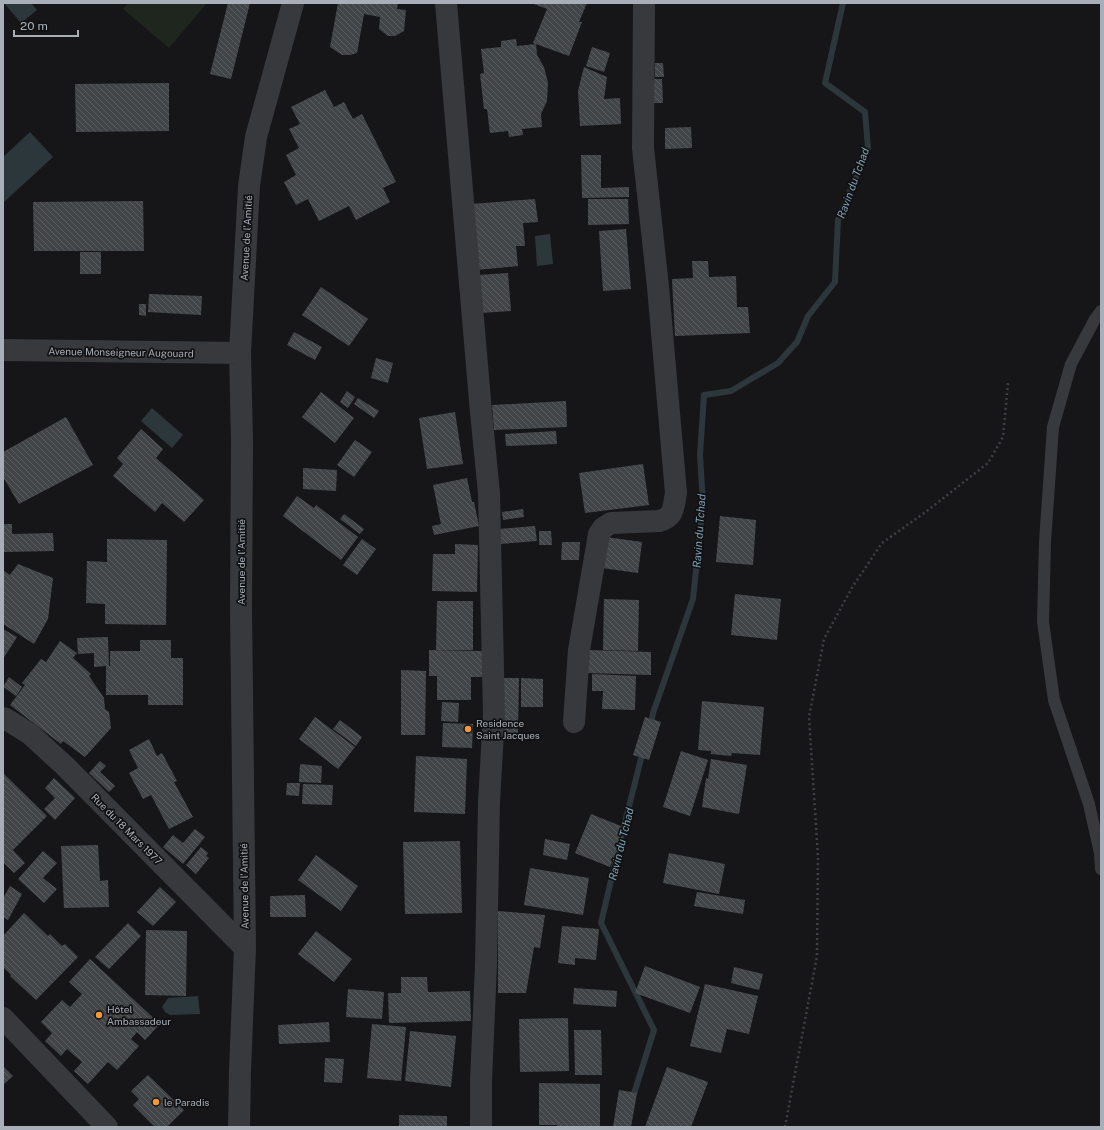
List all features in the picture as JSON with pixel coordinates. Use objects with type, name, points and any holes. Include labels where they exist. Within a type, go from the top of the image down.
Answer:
[{"type":"street","name":"Avenue de l'Amitié","points":[[239,1127],[245,948],[241,608],[242,441],[240,353],[249,186],[256,138],[293,3]]},
{"type":"street","points":[[446,3],[489,493],[494,714],[489,802],[481,1127]]},
{"type":"street","points":[[574,722],[579,650],[599,534],[603,528],[611,523],[660,521],[667,519],[672,513],[676,493],[658,287],[643,148],[644,3]]},
{"type":"street","name":"Avenue Monseigneur Augouard","points":[[3,350],[240,353]]},
{"type":"street","name":"Rue du 18 Mars 1977","points":[[3,718],[30,734],[65,766],[245,948]]},
{"type":"street","points":[[3,1018],[106,1127]]},
{"type":"lane","points":[[1101,311],[1095,319],[1071,364],[1053,427],[1045,542],[1043,622],[1054,700],[1089,804],[1100,853],[1101,869]]},
{"type":"path","points":[[785,1127],[817,956],[818,858],[809,717],[824,639],[853,586],[882,543],[927,511],[988,463],[1003,437],[1008,383]]},
{"type":"shaded area","points":[[4,3],[31,3],[37,10],[21,23]]},
{"type":"shaded area","points":[[128,3],[207,3],[169,48],[123,9]]},
{"type":"shaded area","points":[[30,132],[53,157],[3,203],[3,157]]},
{"type":"shaded area","points":[[550,234],[553,264],[537,266],[535,236]]},
{"type":"shaded area","points":[[152,408],[183,435],[172,448],[141,421]]},
{"type":"shaded area","points":[[198,996],[200,1014],[170,1015],[165,1012],[162,1007],[168,998]]},
{"type":"building","points":[[228,3],[250,3],[231,79],[210,74]]},
{"type":"building","points":[[338,3],[398,3],[397,9],[406,10],[404,31],[395,36],[388,36],[379,29],[380,17],[364,14],[357,53],[342,55],[330,47]]},
{"type":"building","points":[[531,3],[587,3],[579,22],[582,22],[569,56],[533,43],[547,9]]},
{"type":"building","points":[[516,39],[517,46],[536,44],[537,55],[544,67],[548,83],[547,101],[541,114],[542,127],[522,129],[523,135],[509,137],[508,131],[490,133],[487,109],[484,109],[480,74],[484,73],[481,49],[501,47],[501,41]]},
{"type":"building","points":[[592,47],[610,53],[604,72],[586,66]]},
{"type":"building","points":[[655,63],[663,63],[664,77],[655,77]]},
{"type":"building","points":[[584,67],[607,77],[604,99],[620,98],[621,124],[580,126],[578,91]]},
{"type":"building","points":[[653,79],[662,79],[663,103],[653,103]]},
{"type":"building","points":[[169,83],[169,131],[76,132],[75,84]]},
{"type":"building","points":[[325,90],[334,107],[344,102],[353,119],[362,114],[396,182],[383,188],[390,202],[356,220],[349,206],[319,221],[308,199],[296,205],[284,182],[296,175],[286,155],[299,148],[289,129],[300,124],[291,107]]},
{"type":"building","points":[[691,127],[692,148],[665,149],[665,128]]},
{"type":"building","points":[[581,155],[601,155],[601,188],[629,187],[629,197],[582,198]]},
{"type":"building","points":[[535,199],[538,222],[523,223],[525,246],[516,246],[518,266],[477,270],[471,204]]},
{"type":"building","points":[[588,199],[628,199],[629,224],[588,225]]},
{"type":"building","points":[[143,201],[144,251],[34,251],[33,202]]},
{"type":"building","points":[[626,229],[631,289],[603,291],[599,231]]},
{"type":"building","points":[[80,252],[101,252],[101,274],[80,274]]},
{"type":"building","points":[[692,261],[708,261],[709,277],[736,276],[737,307],[748,307],[750,333],[675,336],[672,279],[693,278]]},
{"type":"building","points":[[508,273],[511,311],[481,313],[478,275]]},
{"type":"building","points":[[321,287],[368,319],[349,346],[302,315]]},
{"type":"building","points":[[149,294],[202,296],[201,315],[148,312]]},
{"type":"building","points":[[139,304],[146,304],[146,316],[139,315]]},
{"type":"building","points":[[294,332],[322,347],[315,360],[287,345]]},
{"type":"building","points":[[376,358],[393,363],[388,383],[371,378]]},
{"type":"building","points":[[347,391],[355,397],[348,408],[340,402]]},
{"type":"building","points":[[321,392],[354,418],[335,443],[302,417]]},
{"type":"building","points":[[358,398],[379,411],[374,418],[354,404]]},
{"type":"building","points":[[566,401],[567,427],[494,430],[492,405]]},
{"type":"building","points":[[455,412],[463,464],[427,469],[419,418]]},
{"type":"building","points":[[66,417],[93,465],[19,504],[3,477],[3,452]]},
{"type":"building","points":[[141,429],[163,449],[156,458],[204,500],[184,522],[162,503],[155,512],[113,476],[123,464],[117,458]]},
{"type":"building","points":[[556,431],[557,444],[506,446],[505,434]]},
{"type":"building","points":[[355,440],[372,452],[354,477],[337,465]]},
{"type":"building","points":[[643,464],[649,505],[585,513],[579,473]]},
{"type":"building","points":[[303,468],[337,470],[336,491],[303,489]]},
{"type":"building","points":[[467,478],[479,526],[434,535],[432,526],[441,524],[433,485]]},
{"type":"building","points":[[297,496],[314,508],[316,505],[358,537],[341,560],[283,516]]},
{"type":"building","points":[[523,509],[524,517],[503,520],[502,512]]},
{"type":"building","points":[[344,514],[364,529],[360,534],[340,519]]},
{"type":"building","points":[[720,516],[756,520],[753,565],[716,562]]},
{"type":"building","points":[[3,524],[12,524],[12,534],[53,533],[54,551],[3,552]]},
{"type":"building","points":[[535,526],[537,541],[499,544],[498,529]]},
{"type":"building","points":[[539,531],[551,531],[552,545],[539,545]]},
{"type":"building","points":[[606,537],[642,542],[638,573],[602,568]]},
{"type":"building","points":[[107,539],[167,540],[166,625],[105,624],[105,604],[86,603],[87,561],[107,562]]},
{"type":"building","points":[[362,539],[376,549],[357,575],[343,565]]},
{"type":"building","points":[[562,542],[580,542],[579,560],[561,560]]},
{"type":"building","points":[[455,544],[478,545],[477,592],[432,591],[433,554],[455,554]]},
{"type":"building","points":[[18,564],[53,578],[48,619],[34,644],[3,624],[3,570],[10,575]]},
{"type":"building","points":[[735,594],[781,599],[777,640],[731,635]]},
{"type":"building","points":[[604,599],[639,600],[638,651],[603,650]]},
{"type":"building","points":[[437,601],[473,601],[473,650],[436,650]]},
{"type":"building","points":[[3,629],[17,637],[3,659]]},
{"type":"building","points":[[108,637],[109,666],[110,651],[140,651],[140,640],[171,640],[171,658],[183,658],[183,705],[148,705],[148,695],[106,695],[106,666],[94,667],[94,653],[78,654],[77,638]]},
{"type":"building","points":[[60,641],[77,653],[73,658],[91,674],[89,676],[104,698],[105,709],[109,712],[111,728],[85,757],[63,741],[61,744],[10,705],[25,685],[22,683],[41,659],[46,662]]},
{"type":"building","points":[[429,650],[483,651],[483,677],[471,677],[471,700],[437,700],[437,676],[429,676]]},
{"type":"building","points":[[588,650],[651,652],[651,675],[588,673]]},
{"type":"building","points":[[401,670],[426,671],[425,735],[401,735]]},
{"type":"building","points":[[592,674],[636,676],[635,710],[602,709],[603,691],[592,691]]},
{"type":"building","points":[[9,677],[22,687],[16,696],[3,687]]},
{"type":"building","points":[[503,678],[519,678],[518,733],[503,733]]},
{"type":"building","points":[[521,678],[543,679],[543,707],[521,707]]},
{"type":"building","points":[[702,701],[764,707],[760,755],[732,753],[731,756],[711,754],[711,751],[698,750]]},
{"type":"building","points":[[442,702],[459,703],[458,722],[441,721]]},
{"type":"building","points":[[315,717],[355,747],[338,769],[299,739]]},
{"type":"building","points":[[645,717],[661,722],[649,760],[633,755]]},
{"type":"building","points":[[340,720],[362,737],[356,746],[333,729]]},
{"type":"building","points":[[443,723],[473,724],[472,748],[442,747]]},
{"type":"building","points":[[149,739],[157,756],[162,753],[177,781],[174,782],[193,817],[169,829],[151,795],[143,799],[129,773],[138,768],[129,750]]},
{"type":"building","points":[[681,751],[708,760],[690,816],[663,807]]},
{"type":"building","points":[[416,756],[467,759],[465,814],[414,812]]},
{"type":"building","points":[[711,759],[747,765],[739,814],[702,807],[706,778],[708,779]]},
{"type":"building","points":[[100,761],[106,766],[100,772],[115,786],[109,792],[89,773]]},
{"type":"building","points":[[300,764],[322,766],[321,783],[299,782]]},
{"type":"building","points":[[3,773],[47,816],[13,850],[25,863],[14,873],[3,862]]},
{"type":"building","points":[[54,778],[75,798],[55,820],[44,809],[55,798],[45,788]]},
{"type":"building","points":[[287,783],[300,783],[299,796],[286,795]]},
{"type":"building","points":[[303,784],[333,785],[332,805],[302,804]]},
{"type":"building","points":[[591,814],[626,828],[610,867],[575,853]]},
{"type":"building","points":[[195,829],[205,837],[183,864],[163,847],[173,835],[183,843]]},
{"type":"building","points":[[545,839],[570,844],[567,860],[543,855]]},
{"type":"building","points":[[460,841],[462,913],[405,914],[403,842]]},
{"type":"building","points":[[98,845],[100,881],[108,880],[109,907],[64,908],[61,846]]},
{"type":"building","points":[[201,847],[208,853],[206,856],[209,858],[196,874],[186,865]]},
{"type":"building","points":[[43,851],[57,863],[43,878],[57,889],[44,903],[18,879]]},
{"type":"building","points":[[669,853],[725,864],[719,894],[663,883]]},
{"type":"building","points":[[316,855],[358,886],[341,911],[298,880]]},
{"type":"building","points":[[530,868],[589,878],[583,915],[524,905]]},
{"type":"building","points":[[10,886],[22,894],[8,920],[3,917],[3,898]]},
{"type":"building","points":[[160,887],[176,902],[153,926],[137,912]]},
{"type":"building","points":[[697,892],[745,900],[743,914],[694,906]]},
{"type":"building","points":[[305,895],[306,917],[270,917],[270,896]]},
{"type":"building","points":[[498,911],[545,915],[540,948],[534,947],[526,993],[498,993]]},
{"type":"building","points":[[24,913],[48,936],[50,934],[62,946],[65,944],[78,957],[36,1000],[10,976],[11,975],[3,967],[3,936]]},
{"type":"building","points":[[128,923],[141,936],[109,969],[95,957]]},
{"type":"building","points":[[562,926],[599,929],[596,960],[575,958],[575,965],[558,963]]},
{"type":"building","points":[[146,930],[187,931],[186,996],[145,995]]},
{"type":"building","points":[[316,931],[352,959],[334,982],[298,954]]},
{"type":"building","name":"Hôtel Ambassadeur","points":[[90,959],[160,1024],[145,1040],[137,1032],[131,1039],[139,1046],[117,1070],[108,1062],[88,1084],[74,1071],[82,1062],[67,1049],[61,1056],[45,1041],[52,1033],[41,1022],[62,1000],[70,1007],[82,994],[69,982]]},
{"type":"building","points":[[645,966],[700,987],[690,1013],[635,993]]},
{"type":"building","points":[[734,967],[763,974],[759,990],[731,983]]},
{"type":"building","points":[[401,977],[427,977],[428,992],[470,991],[471,1021],[389,1023],[388,993],[401,993]]},
{"type":"building","points":[[705,984],[758,996],[749,1034],[727,1029],[721,1053],[690,1046]]},
{"type":"building","points":[[574,988],[617,991],[616,1007],[573,1004]]},
{"type":"building","points":[[348,989],[384,992],[382,1019],[346,1017]]},
{"type":"building","points":[[568,1018],[569,1071],[520,1072],[519,1019]]},
{"type":"building","points":[[329,1022],[330,1042],[279,1044],[278,1025]]},
{"type":"building","points":[[372,1024],[406,1027],[401,1081],[367,1078]]},
{"type":"building","points":[[574,1030],[601,1030],[602,1075],[575,1075]]},
{"type":"building","points":[[410,1031],[456,1036],[451,1087],[405,1081]]},
{"type":"building","points":[[325,1058],[344,1059],[342,1083],[324,1082]]},
{"type":"building","points":[[3,1066],[13,1076],[3,1085]]},
{"type":"building","points":[[667,1067],[708,1082],[691,1127],[645,1127]]},
{"type":"building","name":"le Paradis","points":[[148,1075],[184,1110],[167,1127],[155,1127],[133,1105],[139,1099],[131,1091]]},
{"type":"building","points":[[539,1083],[600,1084],[600,1127],[557,1127],[557,1125],[539,1125]]},
{"type":"building","points":[[619,1090],[637,1093],[631,1127],[613,1127]]},
{"type":"building","points":[[399,1115],[447,1116],[447,1127],[399,1127]]},
{"type":"waterway","name":"Ravin du Tchad","points":[[650,727],[653,713],[693,599],[703,504],[700,455],[704,395],[731,391],[778,363],[797,342],[808,316],[835,282],[838,220],[868,148],[865,112],[825,83],[843,3]]},
{"type":"waterway","name":"Ravin du Tchad","points":[[632,1100],[654,1030],[601,923],[643,751]]},
{"type":"place","name":"Residence Saint Jacques","points":[[468,729]]},
{"type":"place","name":"Hôtel Ambassadeur","points":[[99,1015]]},
{"type":"place","name":"le Paradis","points":[[156,1102]]}]
